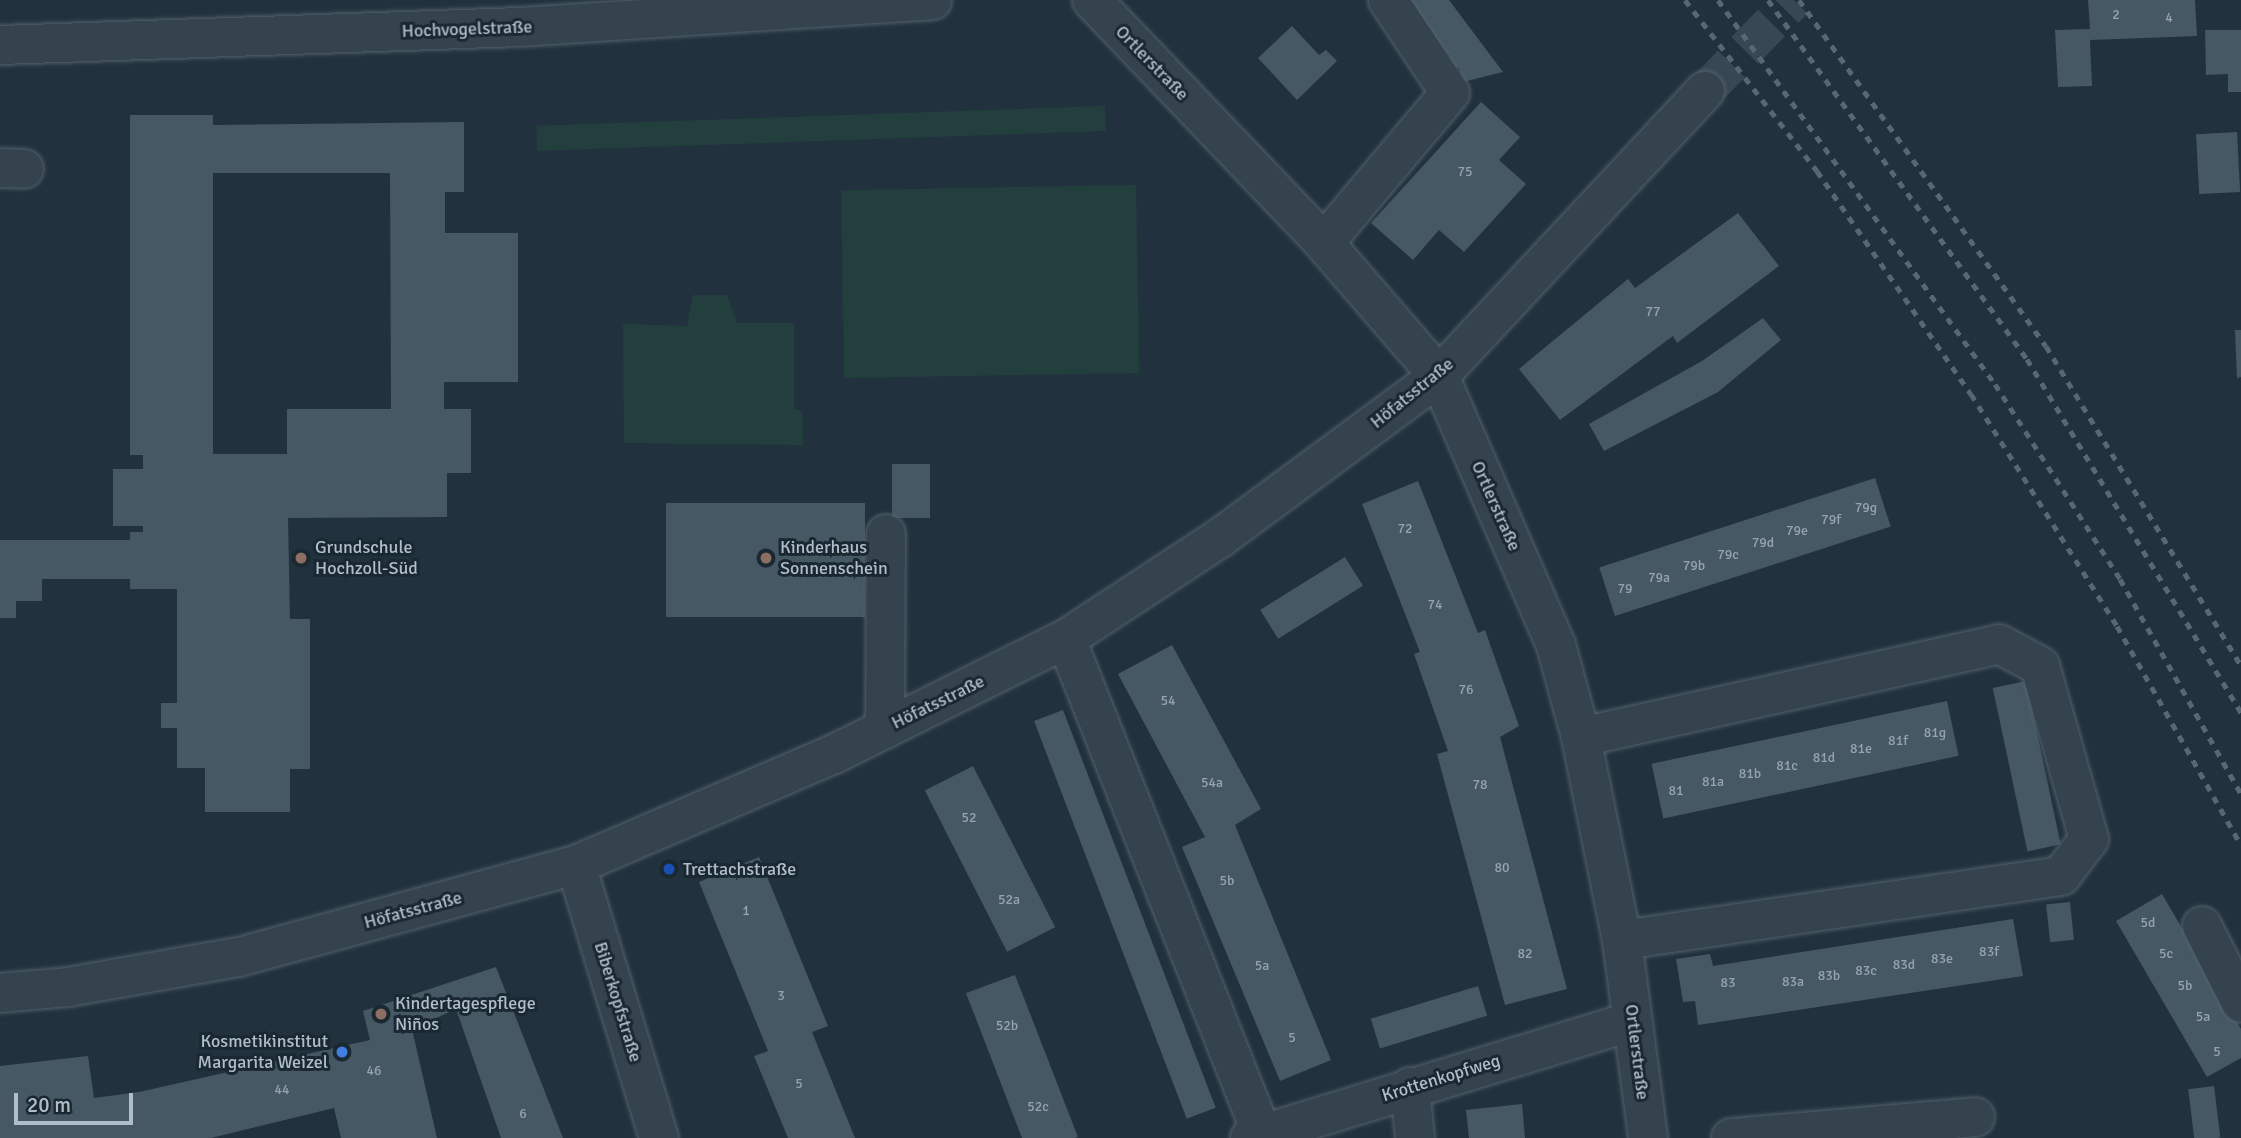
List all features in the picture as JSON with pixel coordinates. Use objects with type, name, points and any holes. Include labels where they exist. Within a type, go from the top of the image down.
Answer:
[{"type":"street","name":"Hochvogelstraße","points":[[0,45],[545,26],[932,0]]},
{"type":"street","name":"Ortlerstraße","points":[[1092,0],[1324,243],[1439,376],[1556,645],[1581,737],[1622,940],[1648,1138]]},
{"type":"street","points":[[1324,243],[1450,93],[1388,0]]},
{"type":"street","name":"Höfatsstraße","points":[[0,993],[68,987],[239,957],[576,865],[885,729],[1066,639],[1220,538],[1439,376],[1705,91]]},
{"type":"street","points":[[885,729],[887,534]]},
{"type":"street","points":[[1066,639],[1256,1136]]},
{"type":"street","points":[[1581,737],[1999,645],[2040,666],[2089,839],[2061,876],[1622,940]]},
{"type":"street","name":"Biberkopfstraße","points":[[576,865],[659,1138]]},
{"type":"street","points":[[2202,926],[2241,1003]]},
{"type":"street","name":"Krottenkopfweg","points":[[1256,1136],[1633,1021]]},
{"type":"street","points":[[1410,1087],[1415,1138]]},
{"type":"street","points":[[1731,1138],[1975,1117]]},
{"type":"green space","points":[[1105,106],[1106,131],[537,151],[536,126]]},
{"type":"green space","points":[[1136,185],[1139,373],[844,378],[841,190]]},
{"type":"green space","points":[[693,295],[727,295],[737,323],[794,323],[794,409],[802,411],[803,445],[624,443],[623,324],[687,326]]},
{"type":"building","points":[[1409,0],[1449,0],[1503,72],[1463,82],[1459,67],[1453,69],[1449,54],[1442,55],[1429,27],[1423,29]]},
{"type":"building","points":[[2088,0],[2195,0],[2197,36],[2090,40],[2092,86],[2058,87],[2055,30],[2090,29]]},
{"type":"building","points":[[1292,26],[1319,55],[1326,50],[1337,61],[1297,100],[1258,58]]},
{"type":"building","points":[[2205,30],[2241,30],[2241,92],[2228,92],[2228,74],[2206,75]]},
{"type":"building","points":[[1481,102],[1520,137],[1499,160],[1526,184],[1464,252],[1439,230],[1413,260],[1371,223]]},
{"type":"building","points":[[130,115],[213,115],[213,125],[464,122],[464,192],[445,192],[445,233],[518,233],[518,382],[444,382],[444,409],[471,409],[471,473],[447,473],[447,517],[288,518],[290,619],[310,619],[310,769],[290,769],[290,812],[205,812],[205,768],[177,768],[177,728],[161,728],[161,703],[177,703],[177,589],[130,589],[130,579],[42,579],[42,601],[16,601],[16,618],[0,618],[0,540],[130,540],[130,532],[143,532],[143,526],[113,526],[113,469],[143,469],[143,455],[130,455]],"holes":[[[213,173],[390,173],[391,409],[287,409],[287,454],[213,454]]]},
{"type":"building","points":[[2237,132],[2240,192],[2199,194],[2196,134]]},
{"type":"building","points":[[1738,213],[1779,266],[1677,343],[1673,336],[1560,420],[1519,369],[1628,279],[1635,288]]},
{"type":"building","points":[[1763,318],[1781,340],[1718,392],[1604,451],[1589,424],[1702,361]]},
{"type":"building","points":[[2235,330],[2241,330],[2241,377],[2237,378]]},
{"type":"building","points":[[892,464],[930,464],[930,518],[892,518]]},
{"type":"building","points":[[1875,478],[1891,527],[1615,616],[1599,568]]},
{"type":"building","points":[[1418,481],[1478,633],[1485,630],[1519,726],[1500,737],[1567,989],[1505,1005],[1437,754],[1448,751],[1414,654],[1420,652],[1362,504]]},
{"type":"building","points":[[666,503],[865,503],[865,617],[666,617]]},
{"type":"building","points":[[1345,557],[1363,586],[1278,639],[1260,610]]},
{"type":"building","points":[[1172,645],[1261,809],[1235,825],[1331,1060],[1280,1081],[1182,847],[1205,837],[1118,674]]},
{"type":"building","points":[[2026,681],[2061,844],[2027,851],[1993,688]]},
{"type":"building","points":[[1947,701],[1959,756],[1663,819],[1652,764]]},
{"type":"building","points":[[1063,710],[1216,1108],[1187,1119],[1034,721]]},
{"type":"building","points":[[973,766],[1055,927],[1007,952],[925,791]]},
{"type":"building","points":[[759,857],[828,1026],[812,1032],[855,1138],[788,1138],[754,1056],[768,1051],[699,882]]},
{"type":"building","points":[[2162,894],[2241,1029],[2241,1058],[2207,1077],[2116,921]]},
{"type":"building","points":[[2070,902],[2074,940],[2050,942],[2046,905]]},
{"type":"building","points":[[2013,919],[2023,976],[1698,1025],[1695,1001],[1683,1002],[1676,959],[1710,954],[1713,966]]},
{"type":"building","points":[[496,967],[563,1138],[501,1138],[456,1009],[412,1029],[437,1138],[341,1138],[334,1108],[211,1138],[0,1138],[0,1066],[88,1056],[94,1098],[139,1092],[370,1040],[363,1011]]},
{"type":"building","points":[[1015,975],[1078,1137],[1022,1138],[966,993]]},
{"type":"building","points":[[1478,986],[1487,1016],[1380,1048],[1371,1019]]},
{"type":"building","points":[[2214,1086],[2220,1138],[2194,1138],[2188,1089]]},
{"type":"building","points":[[1522,1104],[1525,1138],[1469,1138],[1466,1110]]},
{"type":"tunnel","points":[[1705,91],[1794,0]]},
{"type":"railway","points":[[1685,0],[1817,171],[1971,394],[2117,626],[2241,845]]},
{"type":"railway","points":[[1718,0],[1995,384],[2120,579],[2241,794]]},
{"type":"railway","points":[[1768,0],[2027,359],[2241,713]]},
{"type":"railway","points":[[1799,0],[2046,346],[2241,666]]},
{"type":"place","name":"Grundschule Hochzoll-Süd","points":[[301,558]]},
{"type":"place","name":"Kinderhaus Sonnenschein","points":[[766,558]]},
{"type":"place","name":"Trettachstraße","points":[[669,869]]},
{"type":"place","name":"Kindertagespflege Niños","points":[[381,1014]]},
{"type":"place","name":"Kosmetikinstitut Margarita Weizel","points":[[342,1052]]}]
